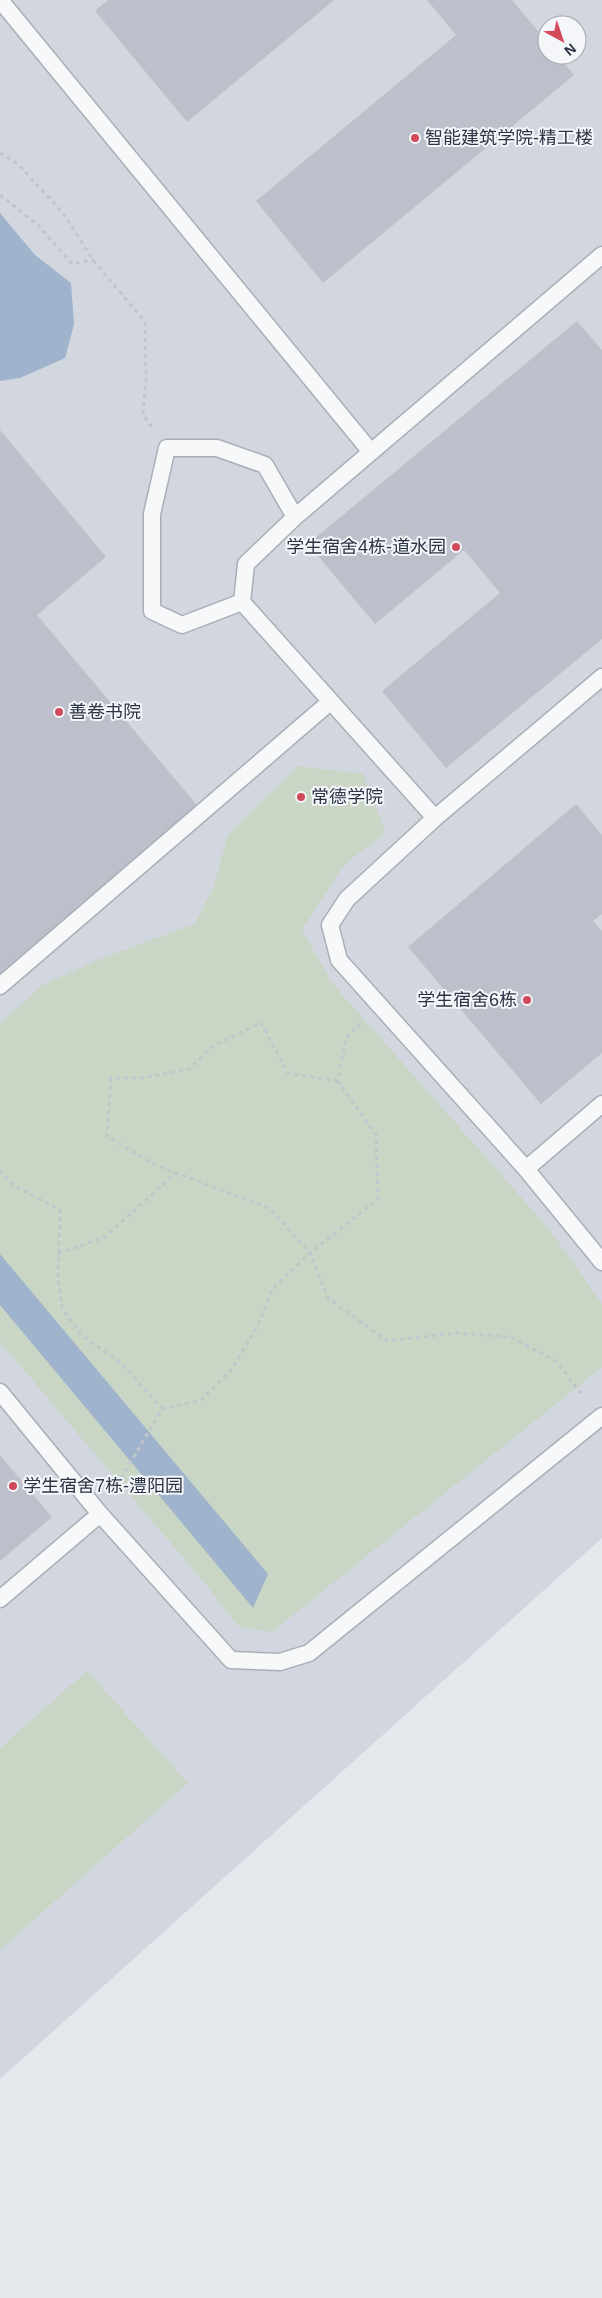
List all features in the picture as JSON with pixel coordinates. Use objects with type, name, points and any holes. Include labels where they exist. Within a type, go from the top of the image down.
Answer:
[{"type":"lane","points":[[0,0],[371,452]]},
{"type":"lane","points":[[435,818],[242,602],[246,564],[295,516],[602,255]]},
{"type":"lane","points":[[242,602],[182,625],[152,611],[152,514],[167,448],[217,448],[265,465],[295,516]]},
{"type":"lane","points":[[602,677],[435,818],[347,899],[330,925],[339,960],[526,1169],[602,1262]]},
{"type":"lane","points":[[0,986],[330,702]]},
{"type":"lane","points":[[526,1169],[602,1104]]},
{"type":"lane","points":[[0,1392],[100,1514],[231,1660],[280,1662],[309,1653],[601,1417]]},
{"type":"lane","points":[[0,1599],[100,1514]]},
{"type":"path","points":[[0,153],[18,164],[63,213],[93,260],[145,322],[146,377],[143,414],[167,448]]},
{"type":"path","points":[[0,195],[38,225],[72,264],[93,260]]},
{"type":"path","points":[[100,1514],[162,1409],[201,1400],[232,1369],[258,1325],[273,1288],[310,1253],[378,1199],[376,1135],[338,1081],[346,1038],[380,1006]]},
{"type":"path","points":[[338,1081],[288,1073],[261,1023],[215,1045],[189,1069],[142,1078],[112,1078],[107,1136],[155,1165],[269,1208],[310,1253],[328,1298],[387,1341],[455,1333],[511,1337],[556,1361],[601,1417]]},
{"type":"path","points":[[0,1170],[12,1184],[60,1210],[58,1279],[62,1308],[81,1335],[121,1363],[162,1409]]},
{"type":"path","points":[[58,1254],[105,1237],[176,1172]]},
{"type":"shaded area","name":"常德学院","points":[[0,0],[602,0],[602,1538],[0,2079]]},
{"type":"green space","points":[[298,766],[363,774],[386,832],[343,866],[302,930],[332,983],[550,1230],[602,1304],[602,1367],[272,1632],[238,1626],[203,1581],[0,1342],[0,1024],[41,986],[100,959],[195,924],[214,886],[228,835]]},
{"type":"green space","points":[[87,1671],[188,1783],[0,1950],[0,1748]]},
{"type":"water","points":[[0,213],[35,255],[71,283],[74,324],[65,358],[20,378],[0,381]]},
{"type":"water","points":[[0,1254],[268,1574],[253,1608],[0,1305]]},
{"type":"building","points":[[108,0],[334,0],[187,122],[95,11]]},
{"type":"building","name":"智能建筑学院-精工楼","points":[[427,0],[512,0],[537,30],[537,65],[566,65],[574,75],[323,283],[256,201],[456,35]]},
{"type":"building","name":"学生宿舍4栋-道水园","points":[[577,321],[602,350],[602,639],[446,768],[382,691],[500,593],[464,550],[375,624],[308,544]]},
{"type":"building","name":"善卷书院","points":[[0,430],[106,557],[37,615],[201,810],[0,978]]},
{"type":"building","name":"学生宿舍6栋","points":[[576,804],[602,835],[602,914],[593,921],[602,931],[602,1053],[541,1104],[408,947]]},
{"type":"building","name":"学生宿舍7栋-澧阳园","points":[[0,1455],[52,1517],[0,1561]]},
{"type":"place","name":"智能建筑学院-精工楼","points":[[415,138]]},
{"type":"place","name":"学生宿舍4栋-道水园","points":[[456,547]]},
{"type":"place","name":"善卷书院","points":[[59,712]]},
{"type":"place","name":"常德学院","points":[[301,797]]},
{"type":"place","name":"学生宿舍6栋","points":[[527,1000]]},
{"type":"place","name":"学生宿舍7栋-澧阳园","points":[[13,1486]]}]
